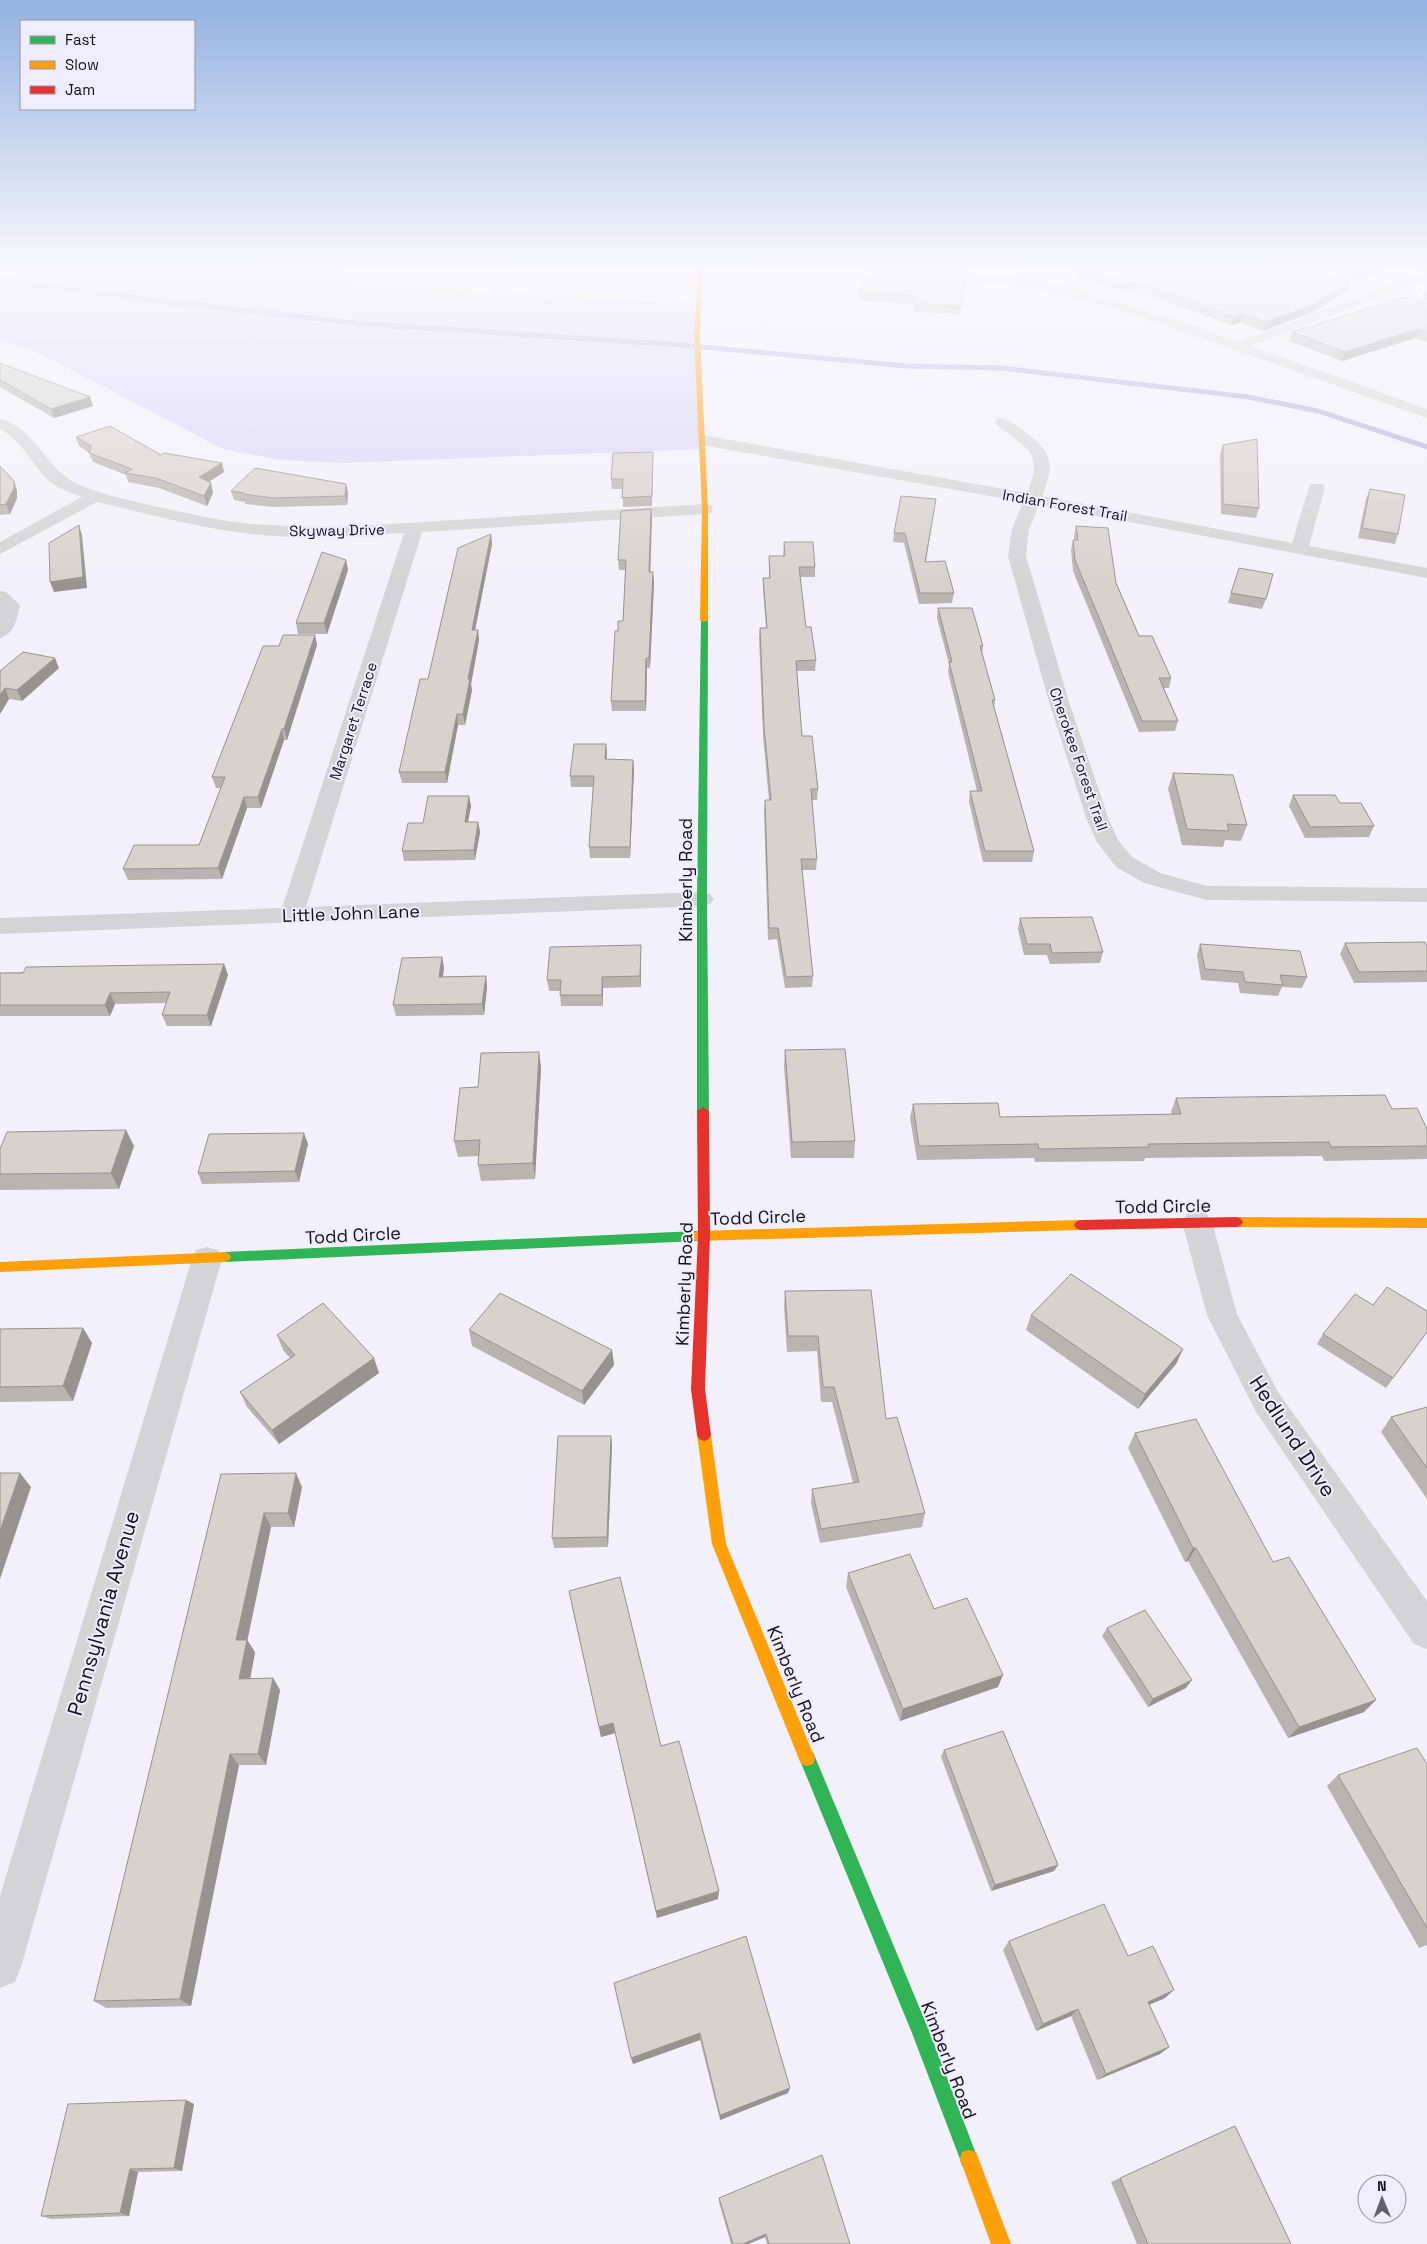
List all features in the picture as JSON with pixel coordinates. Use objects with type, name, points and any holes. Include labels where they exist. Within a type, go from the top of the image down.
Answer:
[{"type":"street","name":"Kimberly Road","points":[[699,374],[706,509],[702,899],[704,1236],[698,1389],[719,1544],[921,2033],[1001,2244]]},
{"type":"street","points":[[1312,374],[1427,414]]},
{"type":"street","name":"Cherokee Forest Trail","points":[[1002,422],[1026,441],[1040,456],[1044,472],[1022,520],[1016,545],[1017,556],[1059,702],[1098,820],[1108,842],[1124,862],[1152,878],[1207,893],[1427,895]]},
{"type":"street","name":"Skyway Drive","points":[[4,429],[34,450],[51,474],[69,486],[95,497],[190,519],[251,529],[303,532],[359,531],[706,509]]},
{"type":"street","name":"Indian Forest Trail","points":[[702,440],[1032,499],[1427,573]]},
{"type":"street","points":[[1299,549],[1317,487]]},
{"type":"street","points":[[0,549],[27,532],[95,497]]},
{"type":"street","name":"Margaret Terrace","points":[[291,916],[415,526]]},
{"type":"street","points":[[0,596],[11,605],[5,626],[0,632]]},
{"type":"street","name":"Little John Lane","points":[[0,926],[702,899]]},
{"type":"street","name":"Todd Circle","points":[[0,1267],[704,1236],[1197,1222],[1427,1223]]},
{"type":"street","name":"Hedlund Drive","points":[[1197,1222],[1222,1315],[1267,1402],[1362,1542],[1427,1631]]},
{"type":"street","name":"Pennsylvania Avenue","points":[[0,1967],[207,1259]]},
{"type":"shaded area","points":[[79,374],[701,374],[703,449],[342,463],[280,460],[223,449]]},
{"type":"building","points":[[0,374],[28,374],[90,397],[51,409],[0,380]]},
{"type":"building","points":[[110,426],[161,455],[164,453],[222,463],[199,477],[211,483],[204,496],[156,478],[125,473],[132,469],[89,453],[91,446],[76,437]]},
{"type":"building","points":[[1257,439],[1259,508],[1223,504],[1223,445]]},
{"type":"building","points":[[653,452],[652,496],[622,498],[623,479],[611,479],[613,453]]},
{"type":"building","points":[[0,466],[14,481],[14,488],[6,504],[0,505]]},
{"type":"building","points":[[255,468],[346,484],[345,496],[273,498],[231,491]]},
{"type":"building","points":[[1370,489],[1405,495],[1398,534],[1362,528]]},
{"type":"building","points":[[901,496],[936,499],[925,562],[945,561],[954,593],[920,593],[905,533],[894,533]]},
{"type":"building","points":[[651,509],[649,572],[653,572],[649,658],[646,658],[645,701],[611,701],[615,631],[618,631],[618,621],[623,621],[626,560],[618,560],[621,511]]},
{"type":"building","points":[[79,525],[83,577],[50,582],[49,543]]},
{"type":"building","points":[[1076,526],[1108,528],[1116,583],[1139,636],[1152,636],[1171,678],[1159,678],[1178,721],[1142,721],[1075,560],[1073,540],[1078,540]]},
{"type":"building","points":[[491,534],[472,630],[478,630],[468,679],[470,679],[463,714],[457,714],[445,772],[399,772],[420,679],[428,679],[458,548]]},
{"type":"building","points":[[784,542],[813,542],[815,567],[799,567],[806,627],[811,627],[816,660],[796,661],[802,736],[812,736],[818,789],[811,789],[817,859],[801,859],[813,976],[786,977],[778,928],[769,928],[765,800],[771,800],[764,726],[760,628],[767,628],[763,578],[770,578],[769,556],[785,556]]},
{"type":"building","points":[[322,552],[346,560],[324,623],[296,623]]},
{"type":"building","points":[[1239,568],[1273,574],[1266,599],[1231,593]]},
{"type":"building","points":[[938,608],[972,608],[995,700],[992,700],[1034,851],[985,851],[970,791],[982,791],[949,662],[952,662]]},
{"type":"building","points":[[283,635],[315,635],[284,729],[282,729],[258,797],[244,797],[218,868],[123,869],[134,845],[199,845],[225,777],[212,777],[263,646],[279,646]]},
{"type":"building","points":[[23,652],[55,658],[17,690],[5,688],[0,695],[0,671]]},
{"type":"building","points":[[574,744],[606,744],[605,759],[633,760],[630,847],[589,847],[594,776],[570,776]]},
{"type":"building","points":[[1173,773],[1233,775],[1247,825],[1227,824],[1229,831],[1187,829]]},
{"type":"building","points":[[1293,795],[1335,795],[1340,803],[1361,803],[1374,826],[1310,827]]},
{"type":"building","points":[[428,796],[469,796],[465,822],[478,822],[474,850],[402,851],[408,823],[423,823]]},
{"type":"building","points":[[1092,917],[1103,952],[1052,953],[1050,944],[1027,944],[1020,918]]},
{"type":"building","points":[[1425,942],[1427,946],[1427,971],[1359,972],[1345,943]]},
{"type":"building","points":[[1200,944],[1300,951],[1307,977],[1280,975],[1283,985],[1245,982],[1243,972],[1205,969]]},
{"type":"building","points":[[641,945],[640,976],[602,977],[602,995],[560,995],[561,980],[547,980],[550,947]]},
{"type":"building","points":[[442,957],[439,977],[486,976],[482,1004],[393,1005],[402,958]]},
{"type":"building","points":[[224,964],[207,1015],[162,1015],[170,992],[110,993],[105,1005],[0,1005],[0,973],[23,973],[26,967]]},
{"type":"building","points":[[845,1049],[855,1141],[792,1142],[785,1050]]},
{"type":"building","points":[[539,1052],[533,1163],[478,1165],[480,1140],[454,1141],[460,1088],[478,1087],[481,1053]]},
{"type":"building","points":[[1385,1095],[1392,1109],[1417,1108],[1427,1129],[1427,1146],[1331,1147],[1329,1142],[1148,1144],[1149,1147],[1039,1149],[1038,1144],[919,1146],[913,1104],[998,1103],[1000,1117],[1181,1114],[1176,1098]]},
{"type":"building","points":[[126,1130],[111,1173],[0,1174],[0,1149],[7,1132]]},
{"type":"building","points":[[304,1133],[295,1171],[198,1173],[209,1134]]},
{"type":"building","points":[[1071,1274],[1183,1349],[1145,1394],[1031,1315]]},
{"type":"building","points":[[1387,1287],[1427,1311],[1427,1332],[1393,1378],[1323,1334],[1355,1294],[1373,1305]]},
{"type":"building","points":[[871,1290],[886,1419],[897,1417],[925,1513],[821,1529],[812,1489],[859,1482],[834,1387],[823,1387],[818,1336],[788,1336],[785,1291]]},
{"type":"building","points":[[500,1293],[612,1350],[582,1391],[469,1330]]},
{"type":"building","points":[[323,1303],[374,1358],[272,1430],[240,1392],[295,1355],[277,1335]]},
{"type":"building","points":[[83,1328],[63,1386],[0,1387],[0,1329]]},
{"type":"building","points":[[1427,1407],[1427,1468],[1391,1417]]},
{"type":"building","points":[[1196,1419],[1273,1562],[1289,1557],[1376,1700],[1299,1727],[1196,1548],[1193,1548],[1135,1433]]},
{"type":"building","points":[[558,1436],[611,1436],[607,1537],[552,1538]]},
{"type":"building","points":[[0,1473],[20,1473],[0,1531]]},
{"type":"building","points":[[296,1473],[288,1513],[264,1513],[236,1640],[247,1640],[239,1679],[273,1678],[258,1754],[230,1754],[180,1999],[94,2001],[221,1474]]},
{"type":"building","points":[[910,1554],[934,1609],[967,1598],[1003,1675],[903,1709],[848,1573]]},
{"type":"building","points":[[620,1577],[661,1746],[679,1741],[719,1891],[656,1911],[613,1723],[599,1727],[569,1591]]},
{"type":"building","points":[[1145,1610],[1192,1680],[1153,1699],[1107,1628]]},
{"type":"building","points":[[1003,1731],[1058,1865],[995,1885],[944,1750]]},
{"type":"building","points":[[1417,1748],[1427,1764],[1427,1928],[1338,1775]]},
{"type":"building","points":[[1104,1904],[1128,1956],[1153,1946],[1174,1990],[1148,2002],[1169,2047],[1106,2074],[1078,2009],[1043,2024],[1009,1941]]},
{"type":"building","points":[[746,1936],[790,2088],[720,2115],[700,2033],[631,2058],[614,1983]]},
{"type":"building","points":[[186,2100],[174,2168],[130,2169],[120,2213],[41,2216],[68,2104]]},
{"type":"building","points":[[1235,2126],[1291,2244],[1148,2244],[1120,2178]]},
{"type":"building","points":[[822,2155],[850,2244],[769,2244],[766,2234],[743,2244],[733,2244],[719,2198]]},
{"type":"waterway","points":[[1050,374],[1248,397],[1318,411],[1427,447]]},
{"type":"traffic: fast","points":[[703,1111],[704,620]]},
{"type":"traffic: fast","points":[[225,1257],[697,1236]]},
{"type":"traffic: fast","points":[[807,1758],[921,2033],[969,2159]]},
{"type":"traffic: slow","points":[[699,374],[705,509],[704,620]]},
{"type":"traffic: slow","points":[[1237,1222],[1427,1223]]},
{"type":"traffic: slow","points":[[697,1236],[1080,1225]]},
{"type":"traffic: slow","points":[[0,1267],[225,1257]]},
{"type":"traffic: slow","points":[[704,1435],[719,1544],[807,1758]]},
{"type":"traffic: slow","points":[[969,2159],[1001,2244]]},
{"type":"traffic: jam","points":[[703,1111],[704,1236],[698,1389],[704,1435]]},
{"type":"traffic: jam","points":[[1080,1225],[1237,1222]]}]
